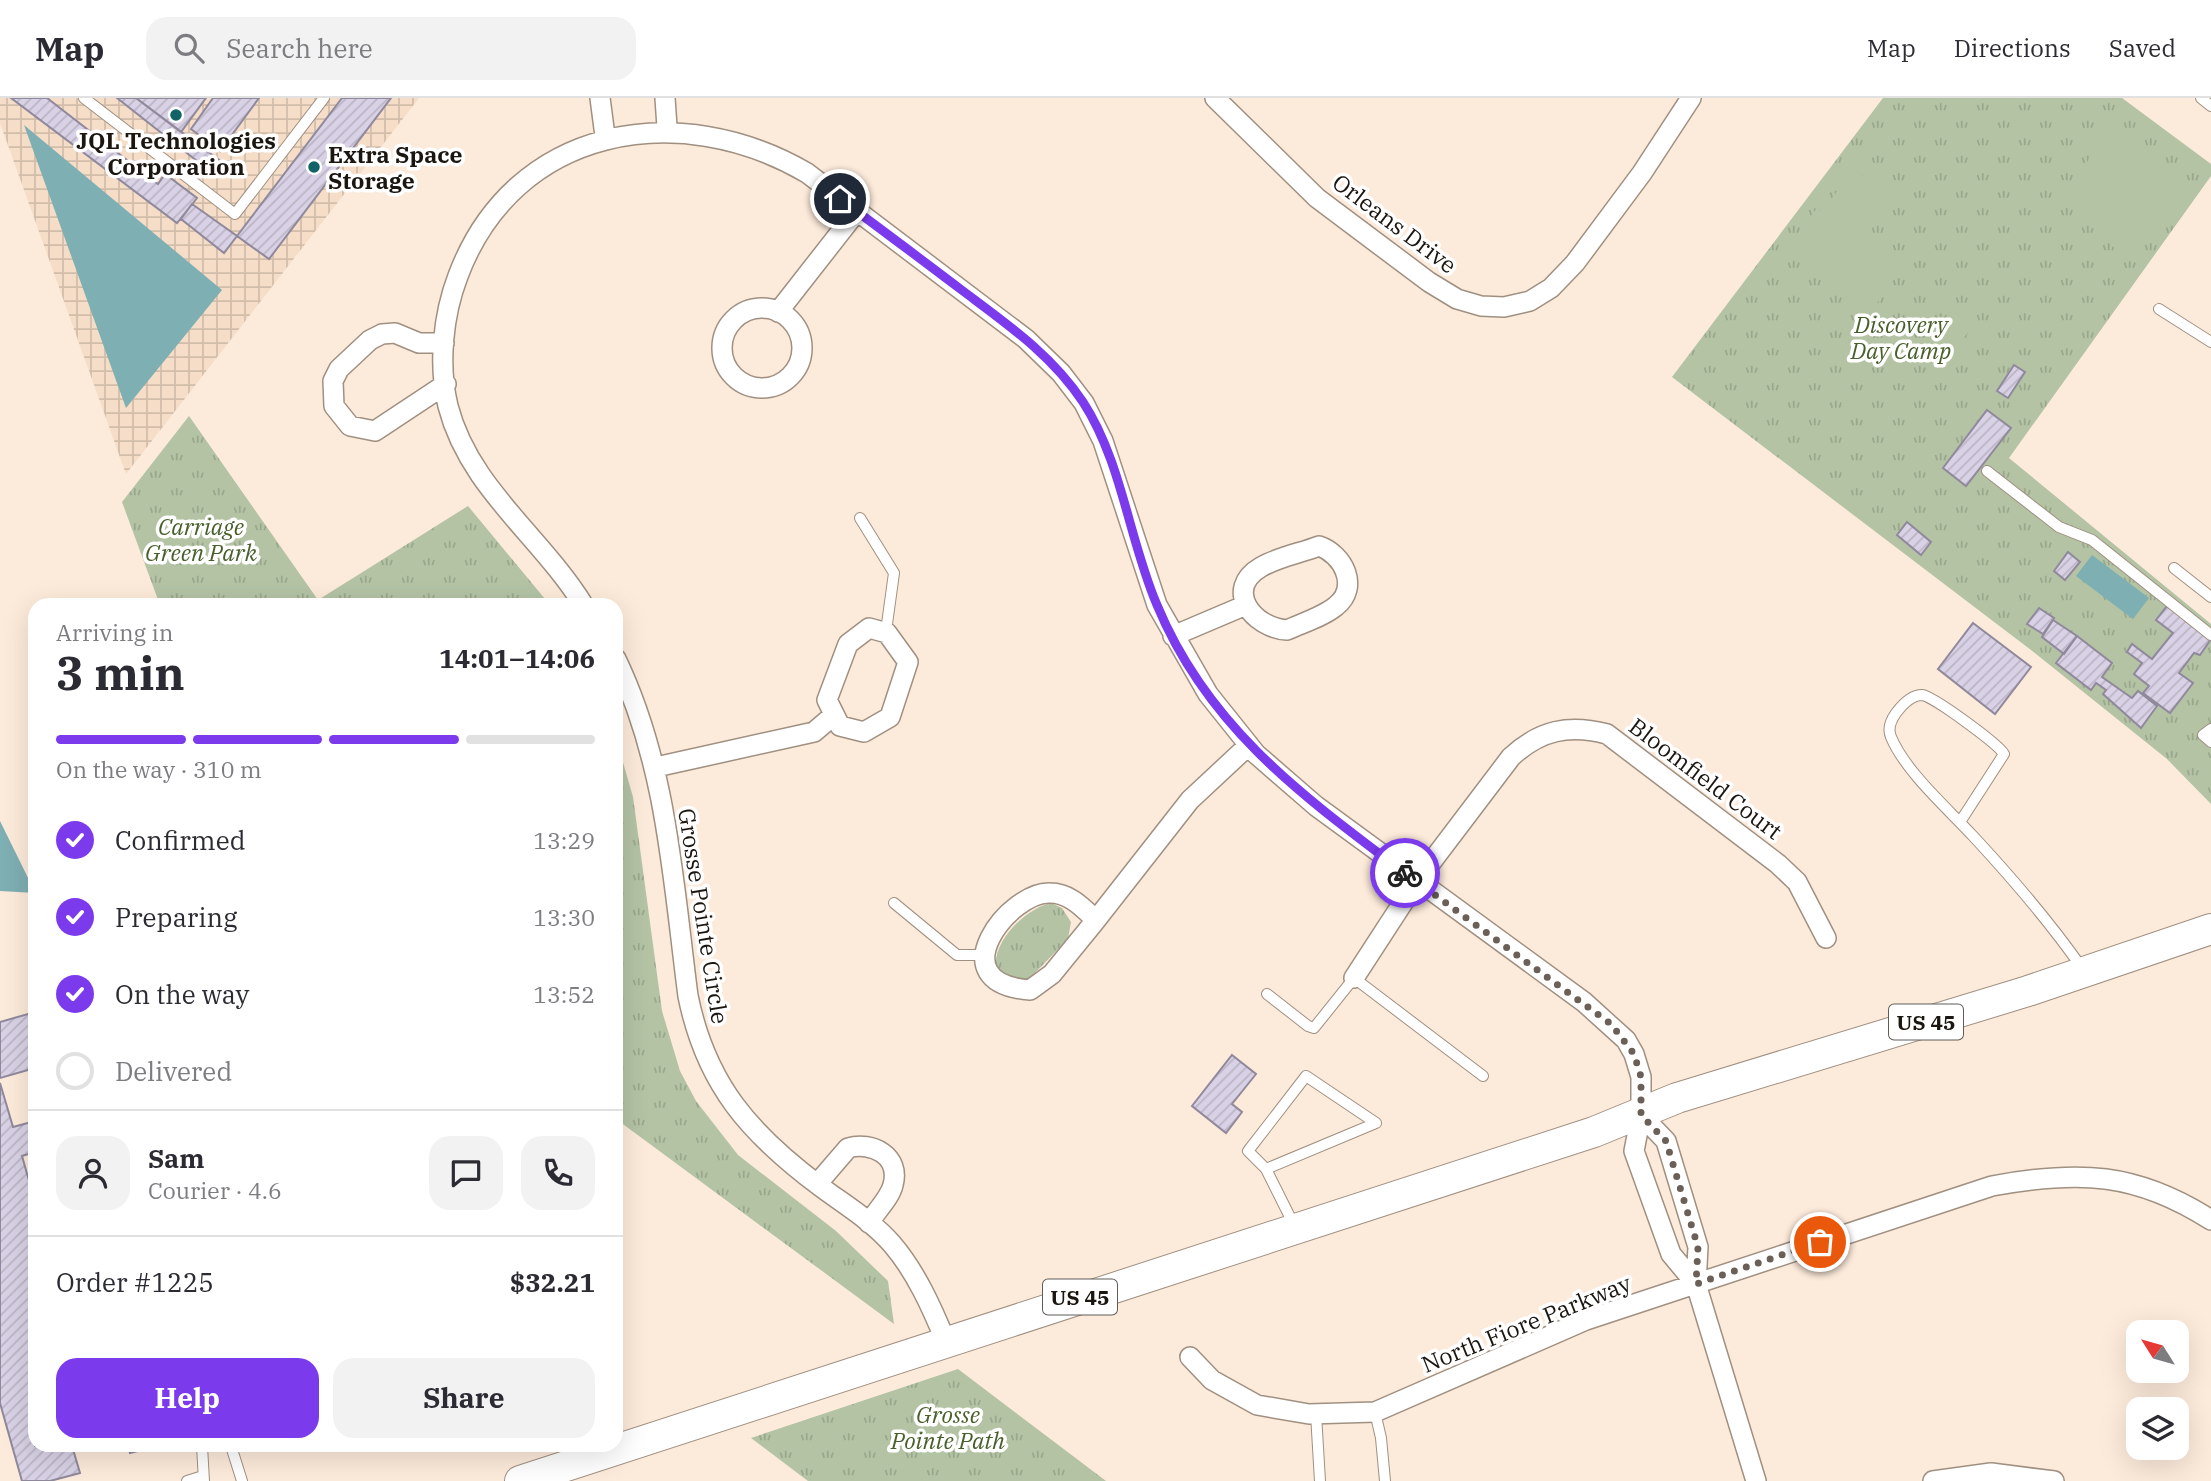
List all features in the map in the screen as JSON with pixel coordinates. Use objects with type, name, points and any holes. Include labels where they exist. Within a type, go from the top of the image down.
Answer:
[{"type":"main road","name":"US 45","points":[[623,1447],[1641,1115],[1678,1098],[2084,972],[2211,929]]},
{"type":"main road","name":"US 45","points":[[520,1481],[609,1452]]},
{"type":"street","points":[[600,98],[605,136]]},
{"type":"street","points":[[665,98],[667,127]]},
{"type":"street","name":"Orleans Drive","points":[[1214,98],[1317,198],[1429,282],[1457,299],[1481,306],[1504,307],[1530,301],[1551,288],[1575,263],[1642,173],[1691,98]]},
{"type":"street","points":[[578,598],[478,473],[448,405],[444,342],[451,294],[463,261],[477,235],[508,195],[522,181],[566,152],[605,136],[667,127],[704,130],[738,138],[782,157],[857,211],[1026,339],[1061,373],[1084,403],[1103,441],[1157,605],[1208,694],[1249,745],[1316,806],[1611,1024],[1634,1054],[1641,1077],[1641,1115],[1634,1151],[1671,1254],[1696,1284]]},
{"type":"street","points":[[778,312],[857,211]]},
{"type":"street","points":[[757,308],[778,312],[793,322],[800,333],[801,359],[786,381],[761,389],[748,387],[727,370],[722,358],[725,331],[743,312],[757,308]]},
{"type":"street","points":[[444,342],[419,342],[395,333],[382,334],[370,340],[339,369],[331,394],[334,406],[350,426],[375,431],[446,384]]},
{"type":"street","points":[[1319,547],[1329,550],[1344,565],[1346,585],[1337,605],[1287,630],[1258,622],[1246,605],[1247,583],[1261,567],[1319,547]]},
{"type":"street","points":[[1173,636],[1246,605]]},
{"type":"street","points":[[869,628],[883,632],[908,662],[890,717],[864,732],[840,726],[834,715],[827,700],[848,644],[869,628]]},
{"type":"street","name":"Grosse Pointe Circle","points":[[623,675],[642,720],[656,767],[688,996],[703,1052],[732,1104],[755,1131],[779,1155],[869,1223],[892,1244],[911,1270],[946,1342]]},
{"type":"street","points":[[656,767],[814,732],[834,715]]},
{"type":"street","name":"Bloomfield Court","points":[[1354,978],[1417,881],[1511,757],[1527,742],[1556,729],[1583,728],[1607,734],[1778,864],[1797,882],[1826,938]]},
{"type":"street","points":[[1096,920],[1072,899],[1051,892],[1030,896],[1007,916],[989,940],[985,956],[990,976],[1006,988],[1030,990],[1052,974],[1096,920],[1190,800],[1249,745]]},
{"type":"street","points":[[1641,1115],[1666,1141],[1698,1247],[1696,1284],[1756,1481]]},
{"type":"street","points":[[817,1184],[848,1148],[868,1145],[878,1149],[892,1164],[893,1185],[869,1223]]},
{"type":"street","name":"North Fiore Parkway","points":[[1190,1357],[1212,1380],[1233,1394],[1281,1411],[1316,1414],[1375,1412],[1576,1324],[1992,1186],[2045,1176],[2111,1179],[2145,1187],[2188,1205],[2211,1220]]},
{"type":"street","points":[[1933,1481],[1991,1473],[2054,1481]]},
{"type":"lane","points":[[84,98],[235,214],[324,98]]},
{"type":"lane","points":[[2201,98],[2211,106]]},
{"type":"lane","points":[[2159,309],[2211,342]]},
{"type":"lane","points":[[1987,471],[2059,527],[2092,540],[2211,635]]},
{"type":"lane","points":[[860,518],[894,573],[887,624],[883,632]]},
{"type":"lane","points":[[2174,568],[2211,597]]},
{"type":"lane","points":[[1960,822],[2004,754],[1931,698],[1915,697],[1903,704],[1893,717],[1888,729],[1891,738],[1906,761],[1960,822],[2048,920],[2084,972]]},
{"type":"lane","points":[[2211,729],[2203,735],[2211,742]]},
{"type":"lane","points":[[894,903],[957,956],[985,956]]},
{"type":"lane","points":[[1267,994],[1314,1028],[1354,978],[1483,1076]]},
{"type":"lane","points":[[1266,1169],[1376,1123],[1306,1076],[1248,1152],[1266,1169],[1296,1228]]},
{"type":"lane","points":[[1375,1412],[1381,1438],[1385,1481]]},
{"type":"lane","points":[[1316,1414],[1320,1481]]},
{"type":"lane","points":[[187,1481],[204,1479],[202,1452]]},
{"type":"lane","points":[[233,1452],[242,1481]]},
{"type":"shaded area","points":[[0,98],[419,98],[126,474],[0,123]]},
{"type":"green space","name":"Discovery Day Camp","points":[[1883,98],[2122,98],[2211,164],[2211,176],[2009,458],[2211,624],[2211,804],[2167,759],[2031,650],[1672,377]]},
{"type":"green space","points":[[2112,121],[2191,186],[2130,262],[2063,201]]},
{"type":"green space","points":[[1854,169],[1886,193],[1858,226],[1829,202]]},
{"type":"green space","points":[[1817,208],[1901,270],[1869,314],[1784,251]]},
{"type":"green space","points":[[1953,311],[1973,326],[1940,369],[1920,354]]},
{"type":"green space","name":"Carriage Green Park","points":[[189,416],[317,598],[157,598],[122,502]]},
{"type":"green space","name":"Carriage Green Park","points":[[468,506],[544,598],[321,598]]},
{"type":"green space","points":[[623,762],[633,797],[662,1011],[680,1071],[696,1101],[738,1155],[836,1231],[888,1281],[894,1324],[623,1124]]},
{"type":"green space","points":[[1051,903],[1062,908],[1071,922],[1068,939],[1028,980],[1014,983],[996,967],[1000,946],[1022,918]]},
{"type":"green space","name":"Grosse Pointe Path","points":[[958,1369],[1106,1481],[808,1481],[751,1438]]},
{"type":"water","points":[[24,125],[222,290],[126,408]]},
{"type":"water","points":[[2092,555],[2149,598],[2133,619],[2076,576]]},
{"type":"water","points":[[0,821],[28,878],[28,893],[0,891]]},
{"type":"building","points":[[11,98],[47,98],[158,184],[165,174],[197,198],[177,223]]},
{"type":"building","points":[[117,98],[136,98],[219,160],[211,172]]},
{"type":"building","name":"JQL Technologies Corporation","points":[[136,98],[206,98],[181,132]]},
{"type":"building","points":[[213,98],[259,98],[220,151],[191,129]]},
{"type":"building","name":"Extra Space Storage","points":[[342,98],[391,98],[269,259],[237,236]]},
{"type":"building","points":[[192,204],[237,236],[224,253],[181,219]]},
{"type":"building","points":[[2014,365],[2025,372],[2008,398],[1997,391]]},
{"type":"building","points":[[1987,410],[2011,428],[1966,486],[1943,468]]},
{"type":"building","points":[[1907,522],[1931,542],[1921,555],[1897,535]]},
{"type":"building","points":[[2068,552],[2080,562],[2065,580],[2054,571]]},
{"type":"building","points":[[2167,606],[2211,639],[2200,655],[2194,653],[2179,673],[2193,683],[2170,713],[2143,693],[2149,686],[2134,674],[2142,663],[2127,652],[2132,644],[2152,659],[2173,633],[2156,620]]},
{"type":"building","points":[[2039,608],[2054,618],[2043,634],[2027,624]]},
{"type":"building","points":[[2053,620],[2077,636],[2064,654],[2042,637]]},
{"type":"building","points":[[1973,623],[2031,667],[1995,714],[1938,669]]},
{"type":"building","points":[[2077,636],[2112,663],[2102,677],[2132,698],[2138,691],[2157,706],[2141,728],[2103,694],[2106,690],[2096,683],[2091,690],[2056,663]]},
{"type":"building","points":[[28,1014],[28,1070],[0,1078],[0,1022]]},
{"type":"building","points":[[1232,1055],[1256,1074],[1232,1104],[1242,1112],[1226,1133],[1192,1106]]},
{"type":"building","points":[[0,1083],[13,1127],[28,1123],[28,1154],[22,1156],[28,1177],[28,1452],[74,1452],[80,1473],[50,1481],[22,1481],[0,1403]]},
{"type":"way so far","points":[[1405,873],[1584,1002],[1626,1040],[1634,1054],[1641,1077],[1641,1115],[1666,1141],[1698,1247],[1696,1284],[1820,1242]]},
{"type":"place","name":"JQL Technologies Corporation","points":[[176,115]]},
{"type":"place","name":"Extra Space Storage","points":[[314,167]]},
{"type":"route","points":[[840,199],[1026,339],[1061,373],[1084,403],[1103,441],[1157,605],[1186,661],[1208,694],[1256,754],[1316,806],[1405,873]]}]
